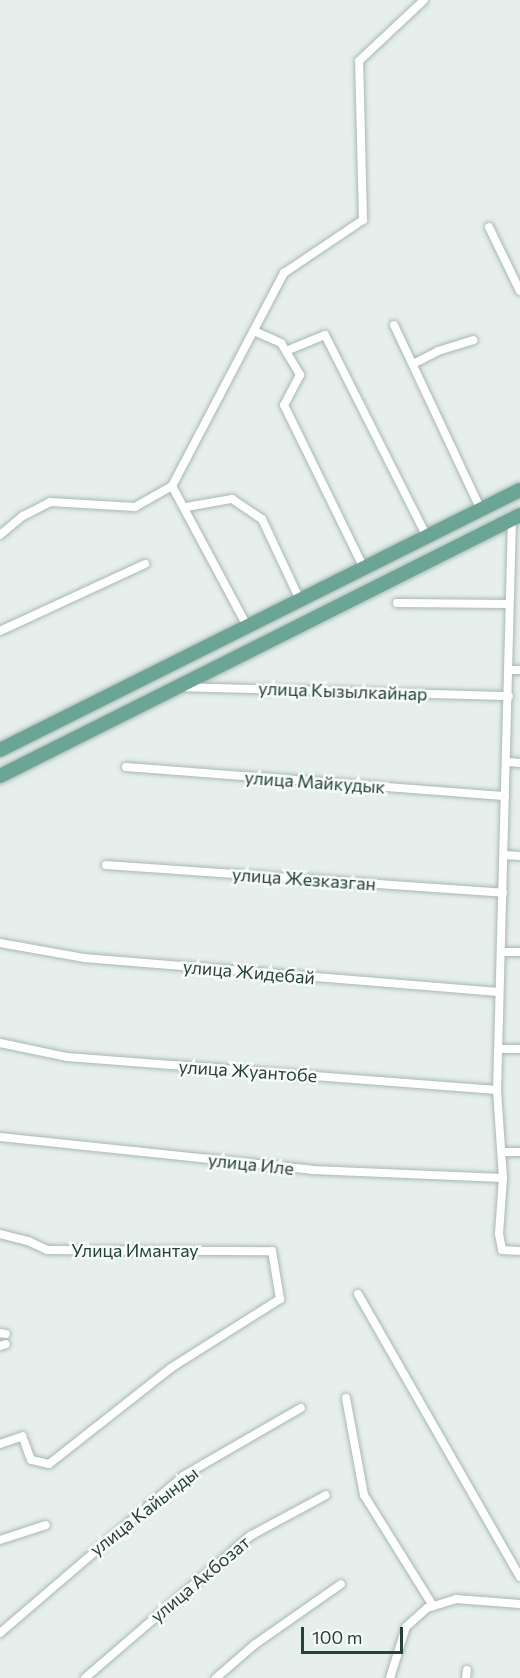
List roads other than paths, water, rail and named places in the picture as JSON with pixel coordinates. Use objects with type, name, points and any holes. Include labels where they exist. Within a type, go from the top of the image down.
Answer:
[{"type":"main road","points":[[0,750],[520,490]]},
{"type":"main road","points":[[0,776],[516,517]]},
{"type":"street","points":[[0,535],[23,516],[50,502],[135,507],[172,486],[284,273],[363,220],[359,61],[424,0]]},
{"type":"street","points":[[489,226],[520,291]]},
{"type":"street","points":[[394,325],[481,510]]},
{"type":"street","points":[[254,331],[280,344],[300,375],[284,405],[364,568]]},
{"type":"street","points":[[286,351],[325,335],[427,537]]},
{"type":"street","points":[[413,364],[473,340]]},
{"type":"street","points":[[172,486],[186,507],[247,626]]},
{"type":"street","points":[[186,507],[232,499],[262,519],[300,600]]},
{"type":"street","points":[[516,517],[509,604],[508,762],[505,796],[497,1090],[503,1152],[500,1234],[502,1250],[520,1251]]},
{"type":"street","points":[[0,631],[145,564]]},
{"type":"street","points":[[510,576],[520,576]]},
{"type":"street","points":[[397,603],[509,604]]},
{"type":"street","points":[[509,670],[520,670]]},
{"type":"street","name":"улица Кызылкайнар","points":[[178,687],[509,696]]},
{"type":"street","points":[[508,762],[520,763]]},
{"type":"street","name":"улица Майкудык","points":[[126,767],[505,796]]},
{"type":"street","points":[[505,855],[520,856]]},
{"type":"street","name":"улица Жезказган","points":[[106,865],[503,893]]},
{"type":"street","name":"улица Жидебай","points":[[0,943],[84,958],[499,992]]},
{"type":"street","points":[[501,952],[520,952]]},
{"type":"street","name":"улица Жуантобе","points":[[0,1043],[67,1057],[497,1090]]},
{"type":"street","points":[[499,1048],[520,1049]]},
{"type":"street","name":"улица Иле","points":[[0,1137],[312,1170],[503,1178]]},
{"type":"street","points":[[503,1152],[520,1152]]},
{"type":"street","name":"Улица Имантау","points":[[0,1234],[28,1241],[47,1250],[272,1251],[280,1299],[171,1368],[49,1464],[31,1460],[24,1439],[0,1444]]},
{"type":"street","points":[[358,1294],[520,1577]]},
{"type":"street","points":[[346,1398],[364,1495],[433,1606]]},
{"type":"street","name":"улица Кайынды","points":[[0,1633],[183,1476],[302,1408]]},
{"type":"street","name":"улица Акбозат","points":[[86,1678],[250,1536],[326,1495]]},
{"type":"street","points":[[0,1540],[46,1525]]},
{"type":"street","points":[[216,1678],[254,1645],[342,1584]]},
{"type":"street","points":[[390,1678],[406,1627],[433,1606],[456,1599],[520,1604]]}]
